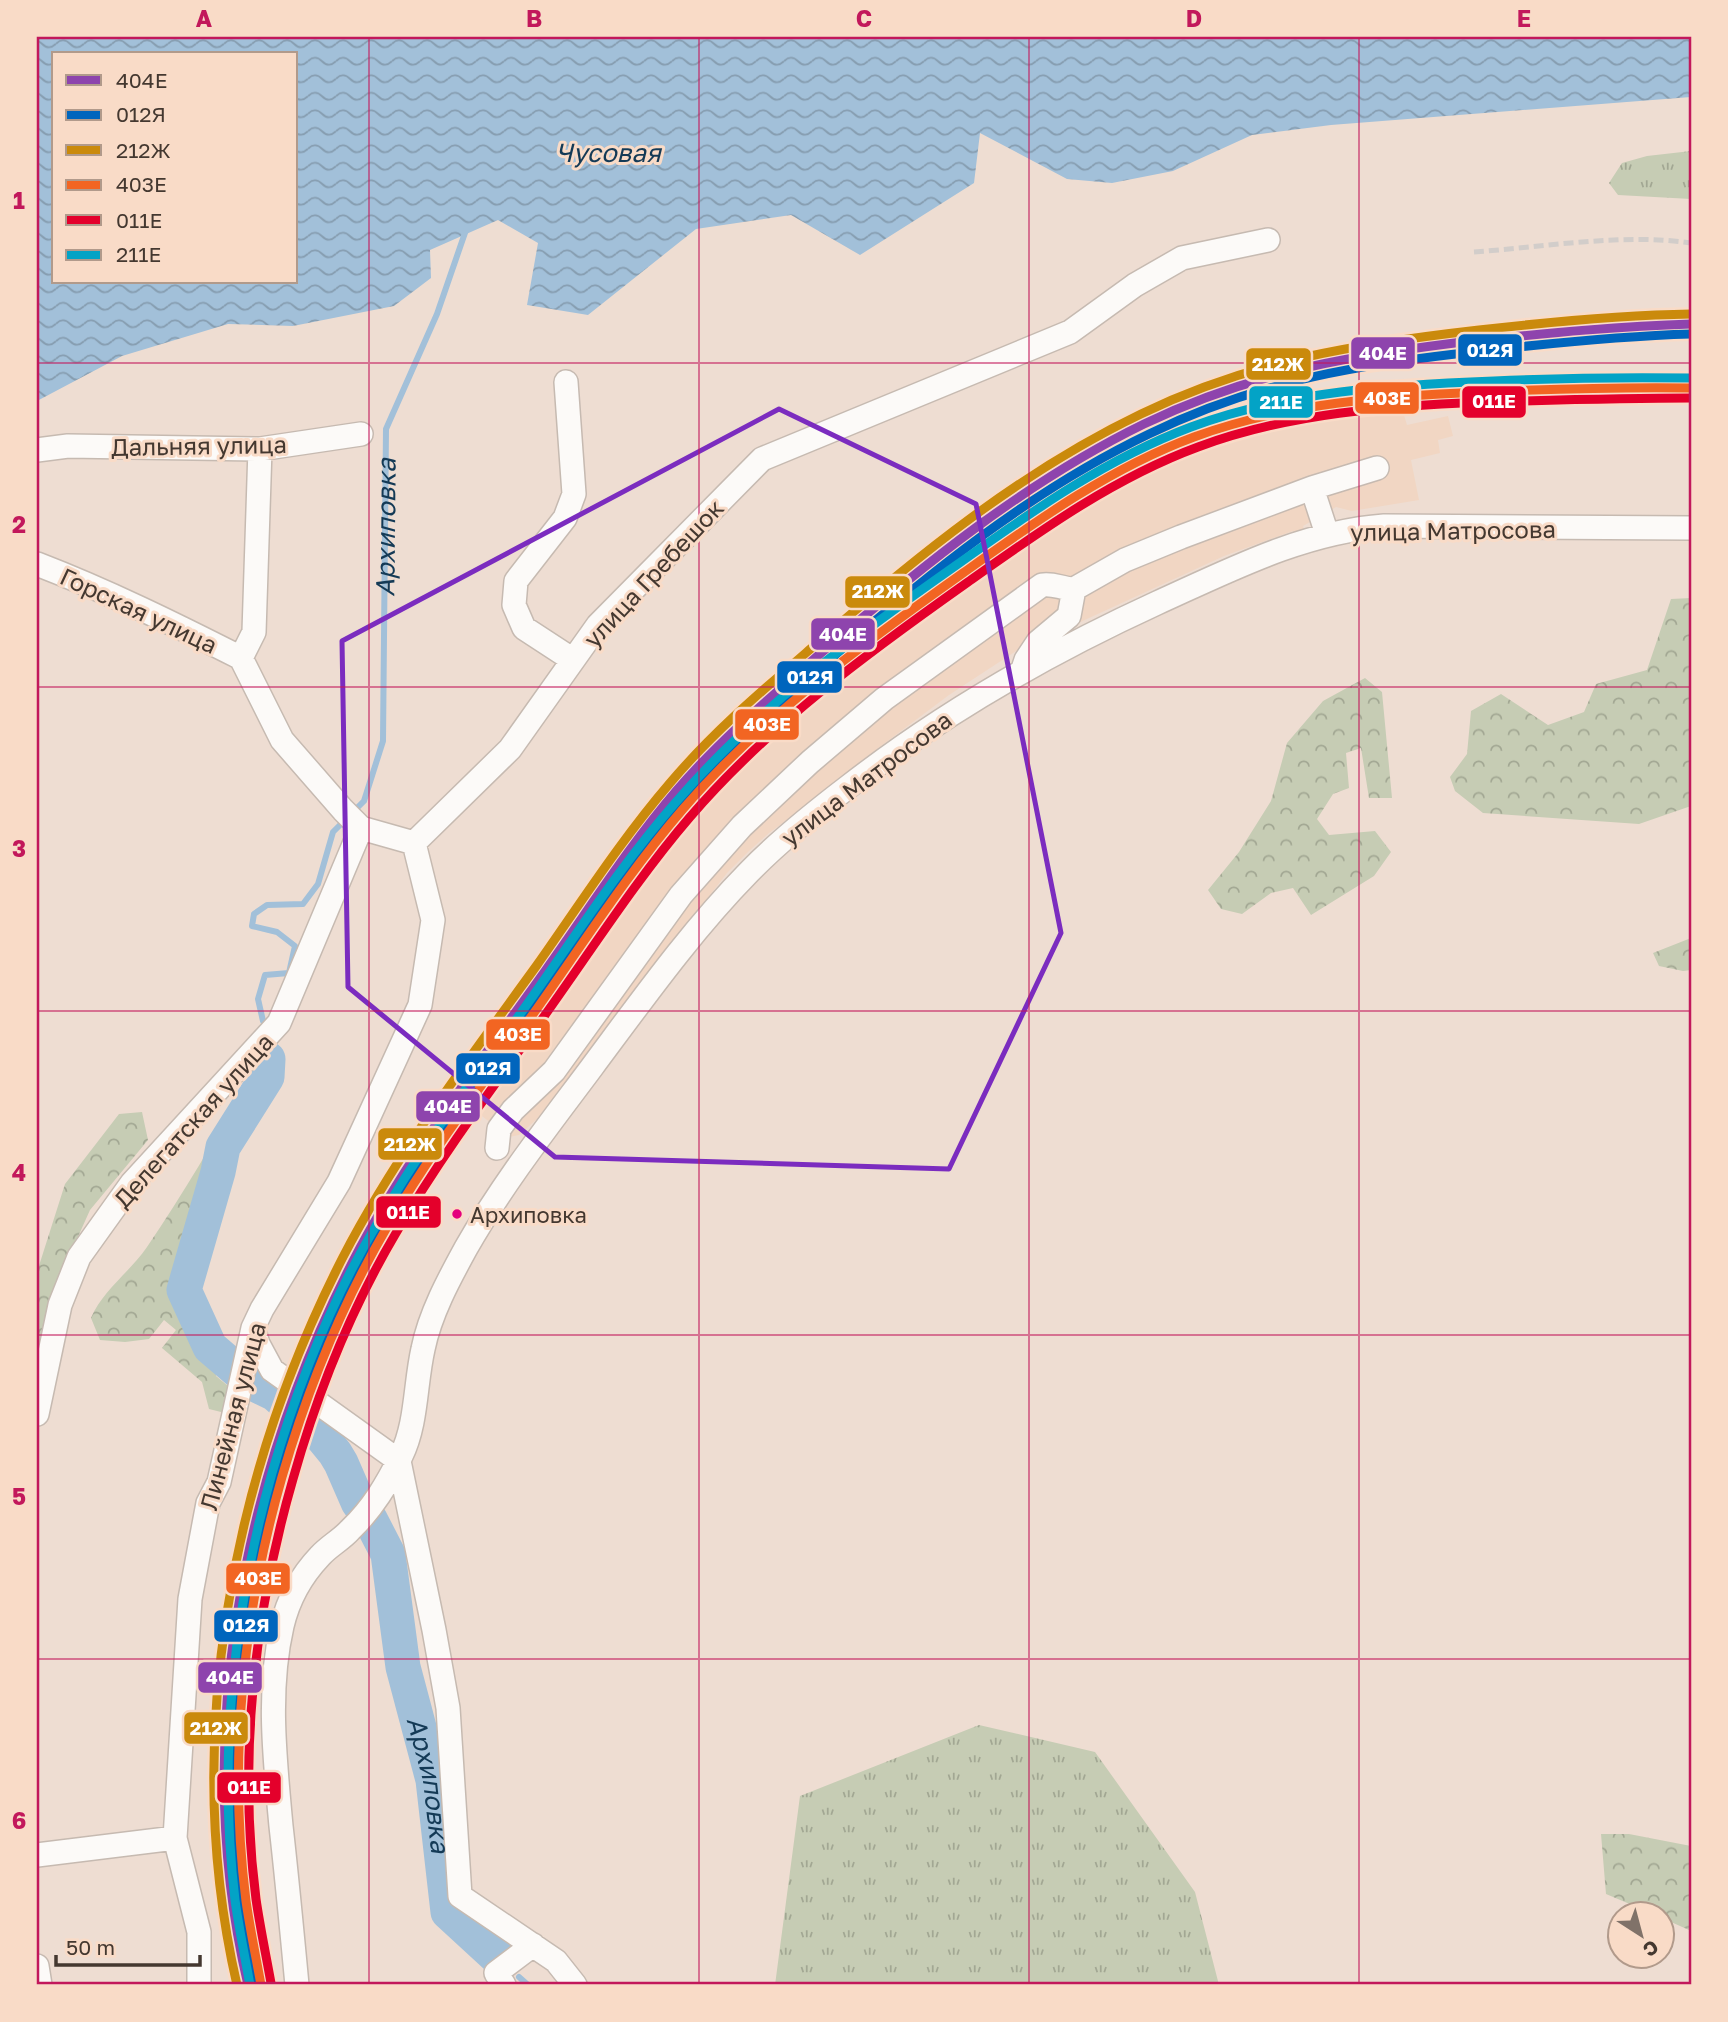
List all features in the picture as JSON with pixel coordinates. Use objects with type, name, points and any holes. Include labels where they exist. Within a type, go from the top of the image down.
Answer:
[{"type":"street","name":"улица Гребешок","points":[[414,844],[510,749],[598,625],[762,459],[1070,332],[1135,285],[1182,258],[1268,240]]},
{"type":"street","points":[[566,382],[574,494],[565,518],[516,581],[514,605],[524,628],[573,660]]},
{"type":"street","name":"Дальняя улица","points":[[37,450],[68,446],[260,449],[361,434]]},
{"type":"street","points":[[260,449],[254,632],[241,658],[282,740],[343,810],[361,828],[414,844]]},
{"type":"street","points":[[497,1148],[499,1129],[513,1110],[554,1071],[681,895],[742,826],[847,730],[927,666],[1042,585],[1074,589],[1135,556],[1312,488],[1377,468]]},
{"type":"street","points":[[1312,488],[1327,534]]},
{"type":"street","name":"улица Матросова","points":[[399,1461],[411,1430],[418,1372],[429,1326],[464,1251],[526,1153],[652,987],[751,869],[817,811],[901,746],[1022,672],[1115,622],[1230,570],[1327,534],[1354,528],[1384,526],[1691,528]]},
{"type":"street","name":"Горская улица","points":[[37,564],[142,608],[241,658]]},
{"type":"street","points":[[1022,672],[1026,660],[1038,642],[1069,616],[1074,589]]},
{"type":"street","name":"Делегатская улица","points":[[37,1414],[60,1305],[79,1256],[132,1183],[279,1023],[361,828]]},
{"type":"street","name":"Линейная улица","points":[[199,1985],[200,1932],[175,1838],[190,1599],[208,1503],[219,1482],[253,1328],[339,1182],[420,1005],[433,920],[414,844]]},
{"type":"street","points":[[253,1328],[272,1370],[399,1461],[448,1707],[460,1896],[556,1961],[575,1985]]},
{"type":"street","points":[[297,1985],[273,1721],[280,1633],[285,1613],[300,1582],[319,1557],[353,1527],[381,1495],[399,1461]]},
{"type":"street","points":[[37,1855],[175,1838]]},
{"type":"street","points":[[504,1985],[496,1973],[533,1945]]},
{"type":"street","points":[[37,1966],[40,1985]]},
{"type":"highlighted area","points":[[779,409],[976,504],[1061,933],[949,1169],[555,1157],[348,987],[342,641]]},
{"type":"shaded area","points":[[1400,402],[1407,425],[1448,416],[1453,436],[1438,440],[1440,453],[1411,460],[1419,500],[1352,511],[1336,507],[1303,526],[1304,529],[1295,534],[1293,531],[1224,556],[1076,624],[1030,642],[949,695],[749,851],[727,873],[537,1119],[519,1135],[509,1137],[478,1113],[680,827],[775,729],[818,689],[1025,540],[1121,482],[1202,444],[1275,423],[1315,413]]},
{"type":"green space","points":[[1691,151],[1691,199],[1618,195],[1609,183],[1622,163],[1647,156]]},
{"type":"green space","points":[[1691,598],[1691,806],[1639,824],[1483,813],[1455,791],[1450,777],[1467,754],[1471,711],[1501,694],[1548,725],[1584,712],[1596,684],[1647,670],[1671,599]]},
{"type":"green space","points":[[1365,678],[1382,692],[1392,798],[1369,798],[1361,748],[1346,753],[1349,788],[1333,794],[1317,819],[1329,835],[1375,831],[1391,852],[1374,876],[1311,915],[1293,888],[1271,893],[1242,914],[1221,909],[1208,890],[1239,852],[1271,801],[1287,743],[1323,701]]},
{"type":"green space","points":[[1691,938],[1691,970],[1659,966],[1653,953]]},
{"type":"green space","points":[[247,1082],[264,1095],[228,1170],[193,1295],[215,1345],[216,1376],[228,1386],[225,1413],[209,1409],[202,1382],[162,1348],[176,1330],[164,1320],[149,1339],[125,1342],[100,1340],[91,1318],[102,1299],[140,1256],[160,1227]]},
{"type":"green space","points":[[142,1112],[148,1140],[90,1210],[56,1286],[37,1369],[37,1272],[65,1184],[119,1114]]},
{"type":"green space","points":[[979,1725],[1095,1752],[1195,1892],[1219,1985],[775,1985],[800,1796]]},
{"type":"green space","points":[[1601,1834],[1629,1834],[1691,1846],[1691,1939],[1689,1930],[1676,1924],[1676,1899],[1618,1899],[1606,1894]]},
{"type":"water","name":"Чусовая","points":[[37,37],[1691,37],[1691,97],[1331,125],[1252,135],[1173,171],[1112,183],[1067,179],[980,133],[974,183],[860,255],[791,215],[696,229],[588,315],[527,305],[538,243],[498,220],[430,250],[431,278],[394,306],[293,326],[228,324],[122,356],[37,401]]},
{"type":"waterway","name":"Архиповка","points":[[353,812],[364,801],[383,741],[386,429],[437,314],[467,227]]},
{"type":"waterway","name":"Архиповка","points":[[263,1021],[258,999],[265,975],[289,973],[295,946],[277,932],[252,926],[254,914],[267,905],[303,904],[318,884],[333,832],[345,820]]},
{"type":"waterway","name":"Архиповка","points":[[268,1059],[267,1077],[223,1147],[184,1290],[210,1347],[252,1383],[275,1394],[317,1431],[335,1453],[358,1502],[388,1554],[403,1667],[433,1780],[448,1912],[498,1958]]},
{"type":"waterway","name":"Архиповка","points":[[519,1977],[528,1985]]},
{"type":"railway","points":[[1474,252],[1611,240],[1691,243]]},
{"type":"transit line","name":"212Ж","points":[[237,1985],[221,1893],[214,1800],[216,1706],[227,1612],[245,1520],[271,1429],[304,1341],[364,1218],[435,1107],[601,873],[670,783],[704,746],[758,695],[930,549],[1053,462],[1141,414],[1224,380],[1265,367],[1348,348],[1532,324],[1691,314]]},
{"type":"transit line","name":"404Е","points":[[248,1985],[232,1894],[225,1801],[227,1708],[237,1615],[256,1523],[281,1433],[314,1345],[353,1261],[396,1186],[444,1113],[609,879],[677,790],[765,702],[936,558],[1057,472],[1144,424],[1227,390],[1268,377],[1350,358],[1480,340],[1691,324]]},
{"type":"transit line","name":"012Я","points":[[258,1983],[242,1893],[235,1800],[237,1708],[247,1615],[266,1523],[291,1434],[324,1348],[363,1265],[406,1190],[478,1082],[634,863],[685,797],[718,761],[772,710],[942,566],[1063,481],[1190,415],[1271,387],[1395,362],[1534,345],[1691,334]]},
{"type":"transit line","name":"211Е","points":[[250,1985],[235,1900],[230,1847],[228,1793],[232,1685],[247,1578],[272,1473],[292,1409],[345,1283],[411,1169],[616,878],[676,802],[707,768],[774,704],[883,618],[985,544],[1070,488],[1129,455],[1191,427],[1265,405],[1379,388],[1519,380],[1691,378]]},
{"type":"transit line","name":"403Е","points":[[261,1985],[246,1901],[241,1848],[239,1741],[257,1581],[282,1477],[302,1413],[354,1288],[420,1174],[605,911],[683,809],[714,775],[780,712],[888,627],[1074,498],[1133,464],[1194,437],[1264,416],[1373,399],[1587,388],[1691,388]]},
{"type":"transit line","name":"011Е","points":[[271,1983],[256,1899],[251,1847],[249,1794],[253,1688],[259,1635],[279,1530],[313,1415],[364,1292],[412,1206],[465,1126],[650,866],[690,817],[721,783],[787,720],[894,635],[1078,507],[1137,474],[1198,447],[1268,426],[1375,409],[1484,402],[1691,398]]},
{"type":"place","name":"Архиповка","points":[[457,1214]]}]
